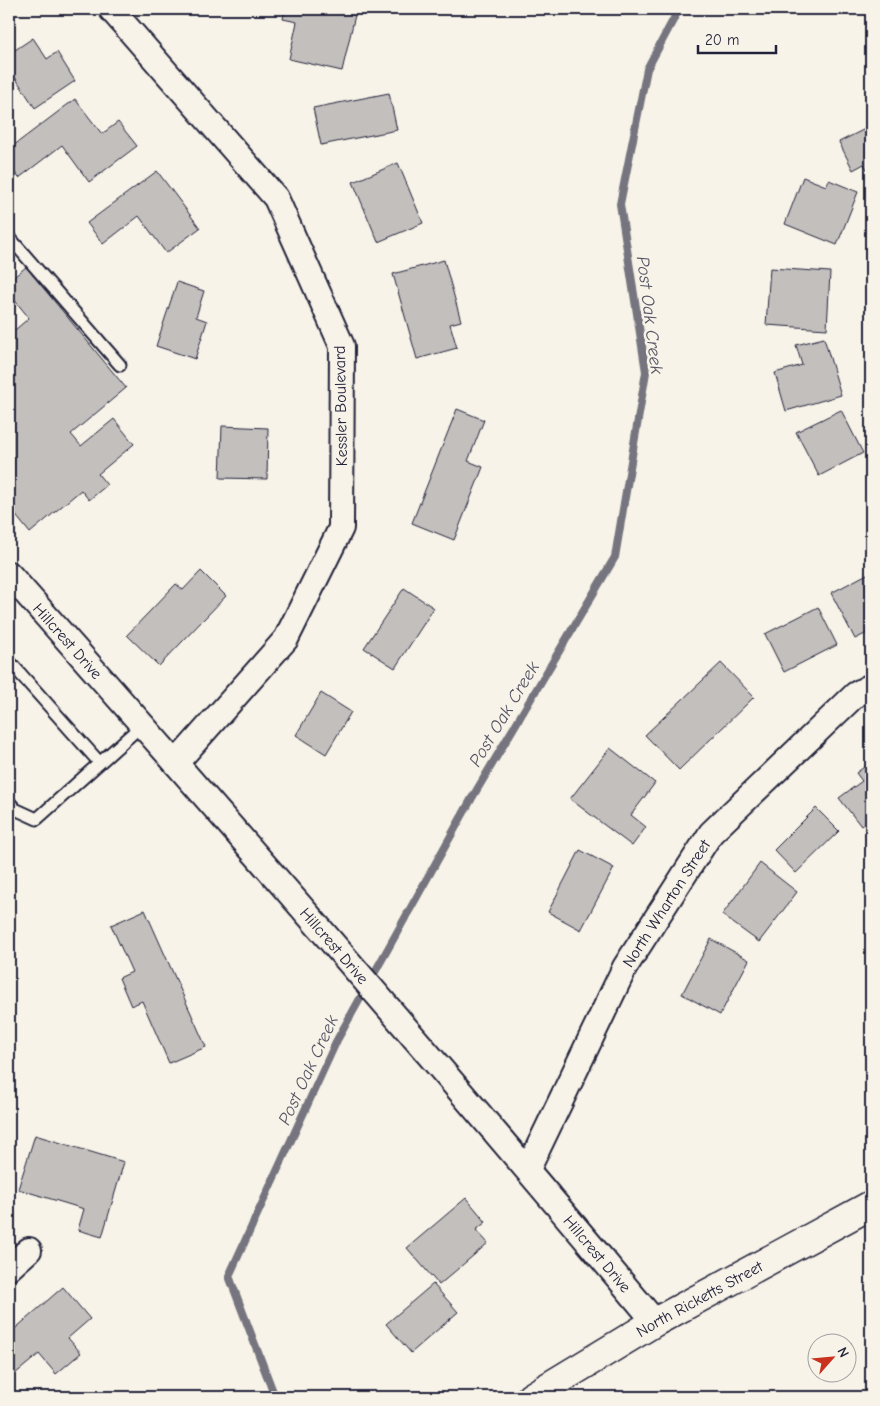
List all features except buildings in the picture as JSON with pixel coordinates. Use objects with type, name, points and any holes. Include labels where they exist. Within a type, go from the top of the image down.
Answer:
[{"type":"street","name":"Kessler Boulevard","points":[[111,9],[276,198],[342,346],[341,528],[286,639],[176,763]]},
{"type":"street","name":"Hillcrest Drive","points":[[9,574],[176,763],[528,1169],[655,1322]]},
{"type":"street","name":"North Wharton Street","points":[[528,1169],[625,967],[711,833],[856,694],[871,686]]},
{"type":"street","name":"North Ricketts Street","points":[[531,1397],[655,1322],[871,1205]]},
{"type":"street","points":[[9,1268],[29,1250]]},
{"type":"lane","points":[[9,237],[120,365]]},
{"type":"lane","points":[[9,661],[99,762]]},
{"type":"lane","points":[[9,802],[16,809],[37,819],[142,725]]},
{"type":"waterway","name":"Post Oak Creek","points":[[275,1397],[229,1276],[337,1040],[472,798],[615,557],[646,372],[620,204],[647,69],[679,9]]}]
